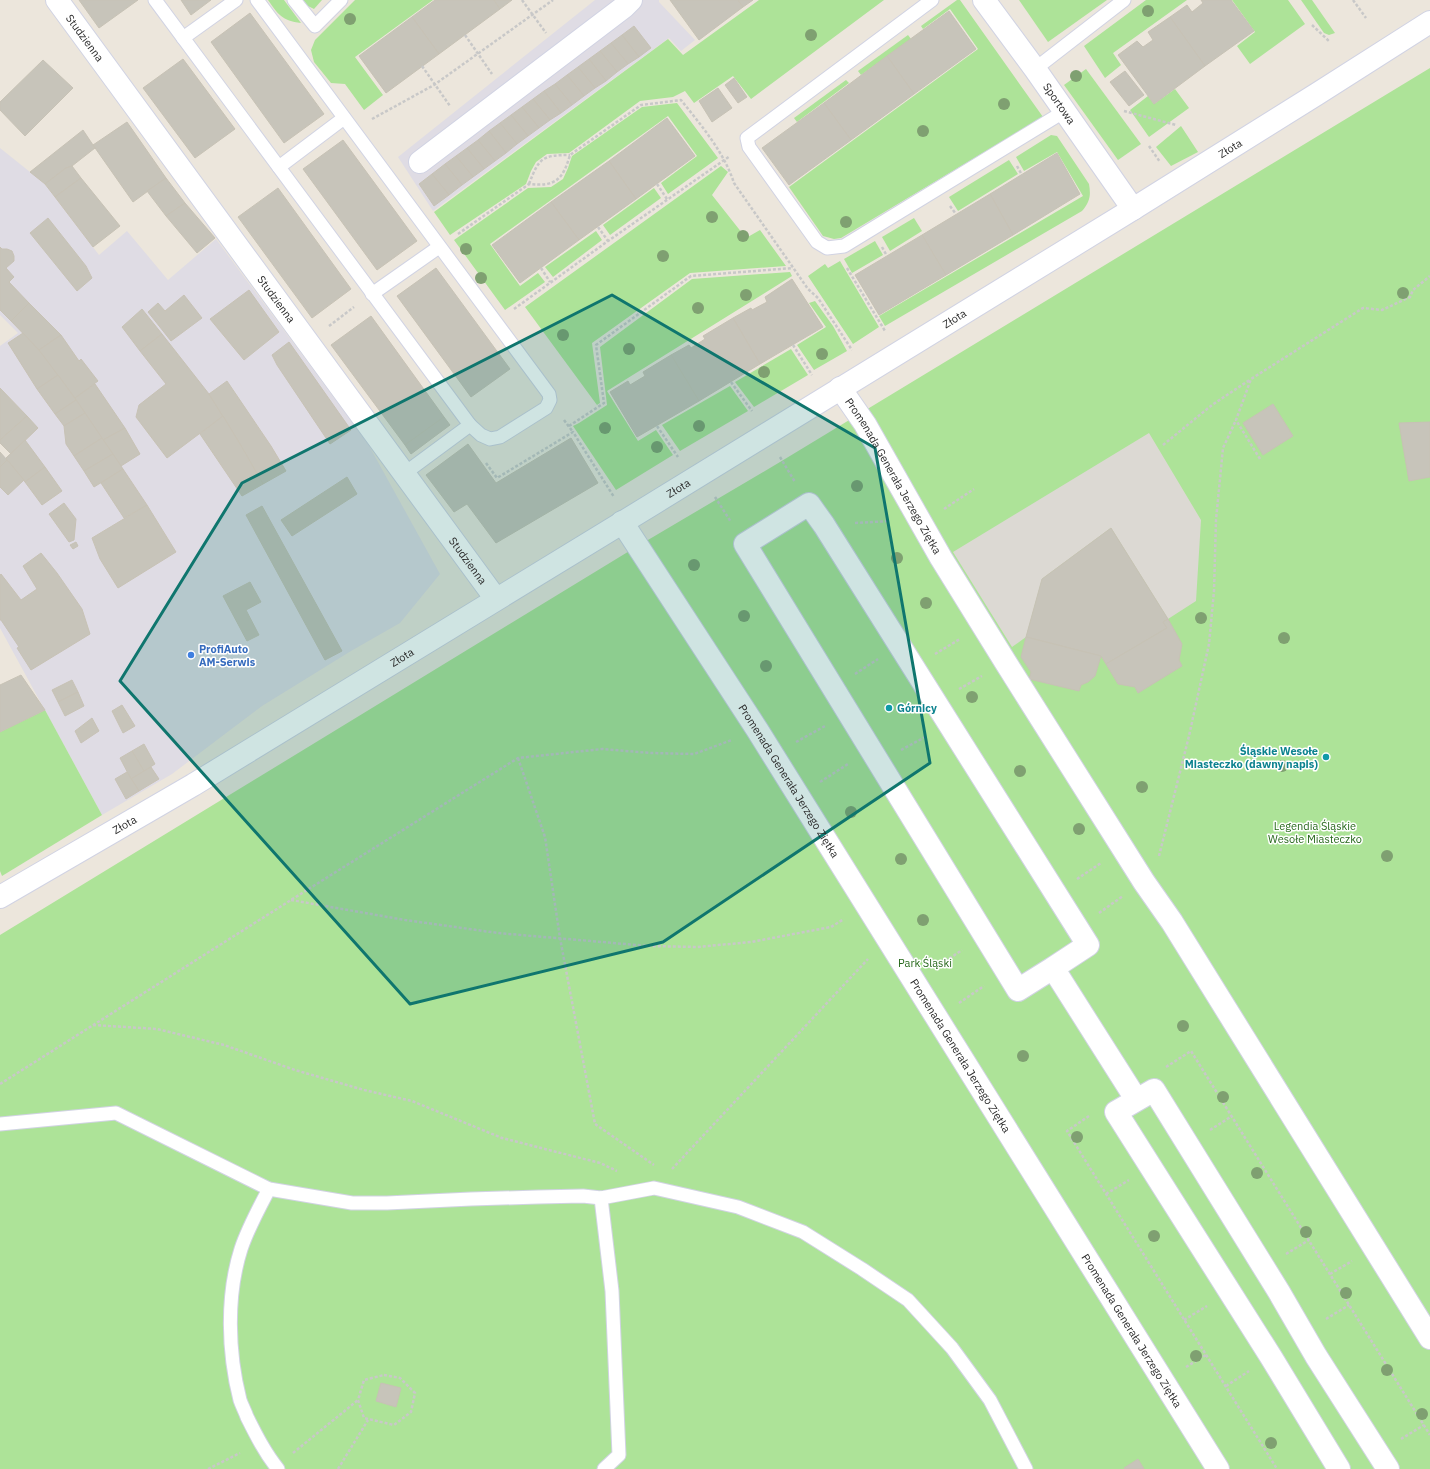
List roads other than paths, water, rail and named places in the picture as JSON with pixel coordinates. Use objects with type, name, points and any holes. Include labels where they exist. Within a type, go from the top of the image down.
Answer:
[{"type":"street","name":"Studzienna","points":[[57,0],[496,599]]},
{"type":"street","points":[[420,162],[632,0]]},
{"type":"street","name":"Sportowa","points":[[984,0],[1035,69],[1133,209]]},
{"type":"street","name":"Złota","points":[[0,897],[193,785],[1133,209],[1430,22]]},
{"type":"street","name":"Złota","points":[[1352,72],[1430,32]]},
{"type":"street","name":"Promenada Generała Jerzego Ziętka","points":[[840,388],[865,424],[962,579],[983,625],[1006,663],[1147,887],[1172,922],[1430,1338]]},
{"type":"street","points":[[809,504],[824,525],[898,646],[1088,944],[1053,968],[1018,990],[745,544],[809,504]]},
{"type":"street","name":"Promenada Generała Jerzego Ziętka","points":[[622,522],[758,731],[1218,1469]]},
{"type":"street","points":[[1053,968],[1133,1095]]},
{"type":"street","points":[[1339,1469],[1271,1357],[1116,1112],[1133,1095],[1154,1090],[1279,1292],[1316,1356],[1388,1469]]},
{"type":"lane","points":[[155,0],[470,425],[482,435],[490,438],[500,437],[546,408],[550,400],[549,394],[354,133],[257,0]]},
{"type":"lane","points":[[183,38],[236,0]]},
{"type":"lane","points":[[294,0],[314,26],[341,0]]},
{"type":"lane","points":[[932,0],[747,138],[749,147],[817,242],[827,248],[844,246],[1064,111]]},
{"type":"lane","points":[[1035,69],[1124,0]]},
{"type":"lane","points":[[279,167],[344,118]]},
{"type":"lane","points":[[372,294],[439,247]]},
{"type":"lane","points":[[405,473],[470,425]]},
{"type":"lane","points":[[0,1124],[116,1113],[270,1188],[360,1203],[387,1204],[500,1198],[583,1196],[601,1198],[654,1188],[738,1207],[803,1232],[862,1268],[908,1300],[952,1348],[990,1400],[1026,1469]]},
{"type":"lane","points":[[270,1188],[254,1218],[241,1250],[233,1286],[230,1328],[240,1401],[269,1459],[277,1468]]},
{"type":"lane","points":[[601,1198],[612,1291],[619,1455],[604,1469]]},
{"type":"place","name":"ProfiAuto AM-Serwis","points":[[191,655]]},
{"type":"place","name":"Górnicy","points":[[889,708]]},
{"type":"place","name":"Śląskie Wesołe Miasteczko (dawny napis)","points":[[1326,757]]},
{"type":"park label","name":"Legendia Śląskie Wesołe Miasteczko","points":[[1315,832]]},
{"type":"park label","name":"Park Śląski","points":[[925,963]]}]
